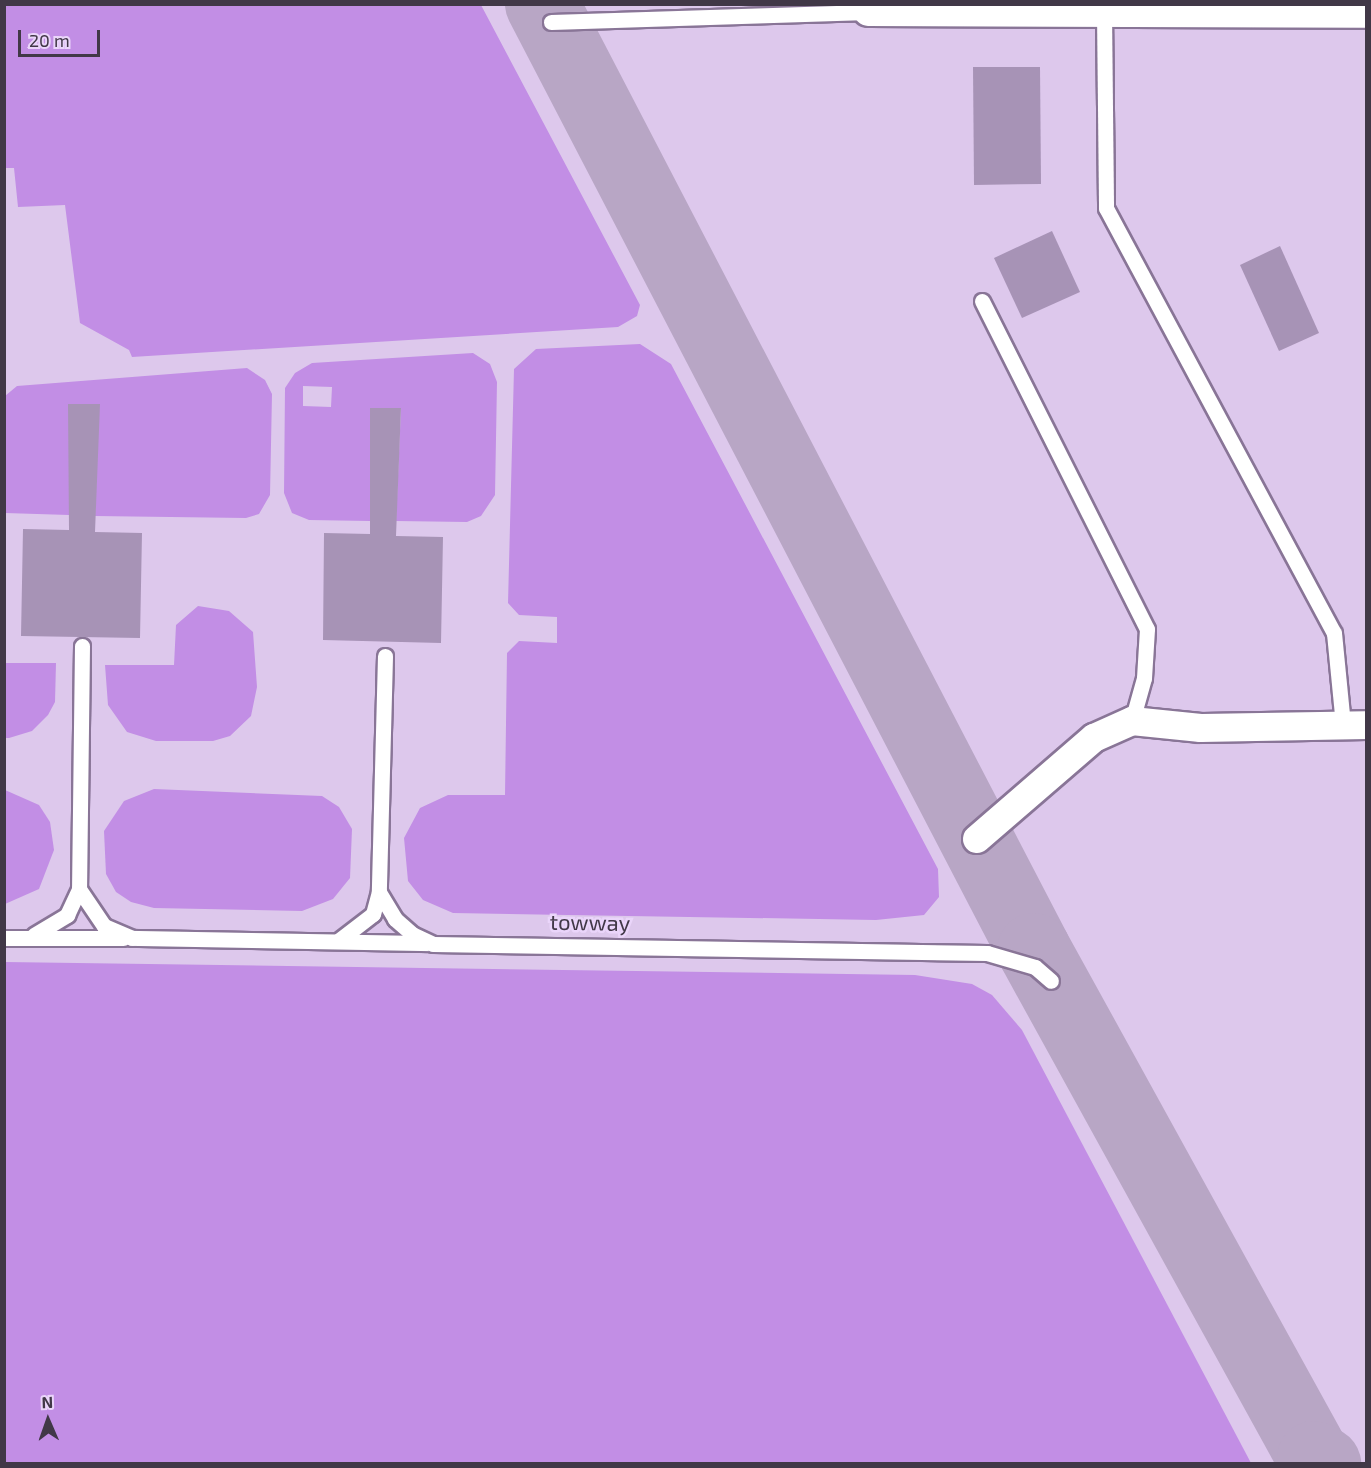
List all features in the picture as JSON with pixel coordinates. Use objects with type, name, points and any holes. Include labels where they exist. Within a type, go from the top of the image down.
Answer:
[{"type":"street","points":[[868,12],[1104,12],[1215,8],[1360,11]]},
{"type":"street","points":[[977,839],[1094,738],[1132,721],[1201,728],[1355,725]]},
{"type":"lane","points":[[551,22],[868,12]]},
{"type":"lane","points":[[1104,12],[1106,208],[1334,633],[1355,725]]},
{"type":"lane","points":[[982,301],[1147,629],[1144,678],[1132,721]]},
{"type":"lane","points":[[22,938],[57,923],[75,903],[79,889],[82,646]]},
{"type":"lane","points":[[336,942],[372,914],[379,892],[385,656]]},
{"type":"lane","points":[[79,889],[104,926],[132,938]]},
{"type":"lane","points":[[379,892],[395,919],[433,944]]},
{"type":"lane","name":"towway","points":[[4,938],[132,938],[987,953],[1035,967],[1051,981]]},
{"type":"shaded area","points":[[4,5],[481,5],[640,305],[637,316],[618,327],[132,357],[129,350],[80,323],[65,205],[18,207],[14,168],[5,168]]},
{"type":"shaded area","points":[[640,344],[671,364],[938,869],[939,897],[924,915],[876,920],[453,913],[423,900],[408,881],[404,838],[420,808],[448,795],[505,795],[507,653],[519,641],[557,643],[557,617],[519,615],[508,603],[514,369],[536,349]]},
{"type":"shaded area","points":[[473,353],[490,364],[497,382],[495,495],[481,516],[467,522],[396,521],[401,408],[370,408],[370,521],[309,520],[292,513],[284,493],[285,388],[295,373],[312,363]],"holes":[[[303,386],[332,387],[331,407],[303,406]]]},
{"type":"shaded area","points":[[247,368],[265,380],[272,394],[270,495],[259,514],[246,518],[95,516],[99,405],[69,404],[69,515],[5,513],[5,396],[17,386]]},
{"type":"shaded area","points":[[198,606],[229,611],[253,632],[257,687],[251,716],[230,736],[213,741],[156,741],[127,732],[108,705],[105,665],[174,665],[176,625]]},
{"type":"shaded area","points":[[5,663],[56,663],[55,702],[48,715],[32,731],[9,738],[5,738]]},
{"type":"shaded area","points":[[154,789],[322,796],[339,807],[352,829],[350,878],[333,899],[302,911],[154,908],[131,902],[116,892],[106,874],[104,831],[124,801]]},
{"type":"shaded area","points":[[5,790],[39,805],[50,822],[54,850],[39,889],[5,904]]},
{"type":"shaded area","points":[[5,962],[915,975],[972,984],[992,995],[1022,1030],[1251,1463],[5,1463]]},
{"type":"building","points":[[973,67],[1040,67],[1041,184],[974,185]]},
{"type":"building","points":[[1052,231],[1080,292],[1022,318],[994,258]]},
{"type":"building","points":[[1280,246],[1319,333],[1279,351],[1240,265]]},
{"type":"building","points":[[68,404],[100,404],[95,532],[142,533],[140,638],[21,636],[23,529],[69,530]]},
{"type":"building","points":[[370,408],[401,408],[396,536],[443,537],[441,643],[323,640],[324,533],[370,534]]},
{"type":"taxiway","points":[[542,4],[1034,950],[1314,1458],[1324,1464]]}]
